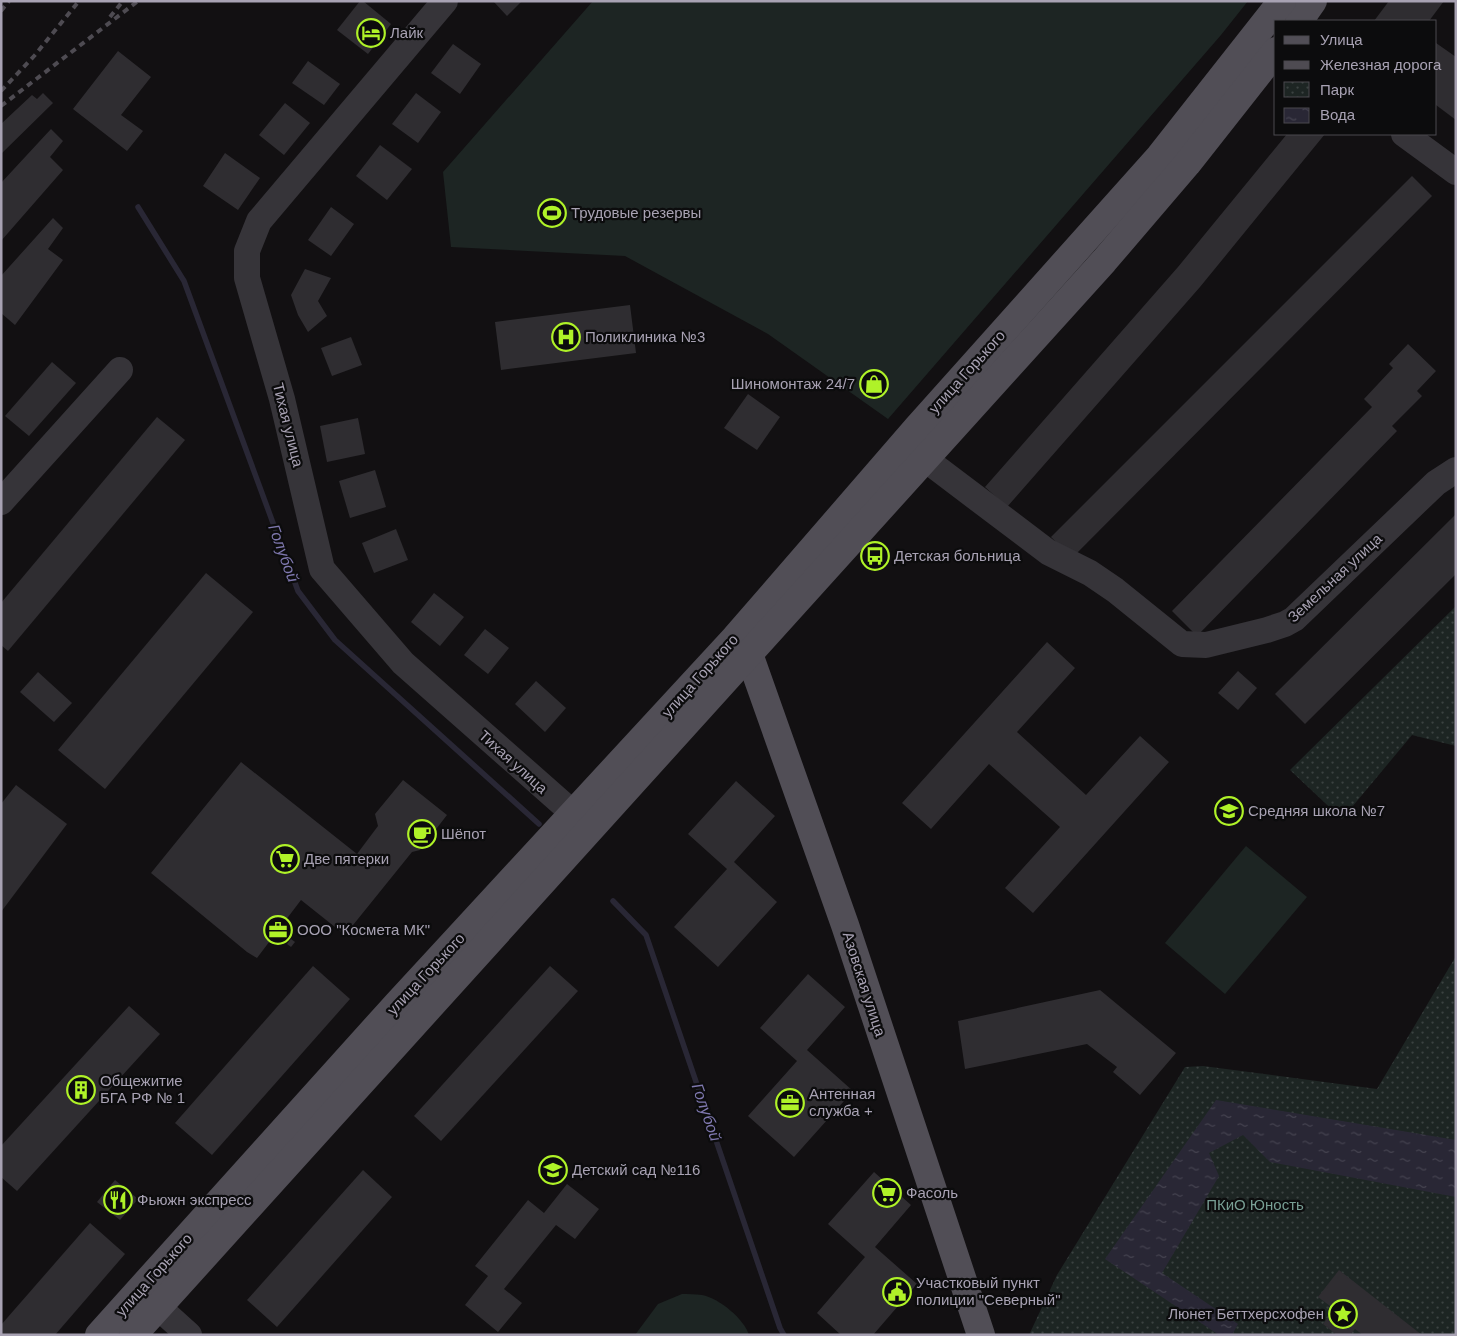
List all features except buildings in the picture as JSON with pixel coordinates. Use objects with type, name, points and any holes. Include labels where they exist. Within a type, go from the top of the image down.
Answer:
[{"type":"main road","name":"улица Горького","points":[[1274,20],[1282,1]]},
{"type":"main road","points":[[1299,20],[1313,1]]},
{"type":"main road","name":"улица Горького","points":[[133,1335],[742,646],[917,428],[1268,35],[1274,20]]},
{"type":"main road","name":"улица Горького","points":[[99,1335],[398,1004],[574,814],[742,646],[925,458],[1104,261],[1187,164],[1274,54]]},
{"type":"main road","name":"Азовская улица","points":[[742,646],[848,934],[981,1335]]},
{"type":"street","name":"Тихая улица","points":[[445,1],[260,221],[247,251],[247,278],[282,400],[322,570],[403,663],[574,814]]},
{"type":"street","points":[[1405,135],[1456,172]]},
{"type":"street","points":[[1,502],[120,370]]},
{"type":"street","name":"Земельная улица","points":[[925,458],[1048,552],[1090,573],[1115,590],[1182,644],[1206,645],[1267,630],[1294,619],[1436,483],[1456,470]]},
{"type":"street","points":[[158,1307],[189,1335]]},
{"type":"green space","points":[[593,1],[1248,1],[1221,35],[888,419],[768,334],[625,256],[451,247],[443,172]]},
{"type":"green space","points":[[1456,606],[1456,746],[1412,735],[1342,819],[1290,770]]},
{"type":"green space","points":[[1246,846],[1307,897],[1225,994],[1165,943]]},
{"type":"green space","name":"ПКиО Юность","points":[[1456,956],[1456,1335],[1029,1335],[1057,1275],[1185,1067],[1203,1066],[1377,1089]]},
{"type":"green space","points":[[682,1294],[702,1295],[716,1300],[742,1322],[749,1335],[635,1335],[658,1304]]},
{"type":"water","points":[[1216,1100],[1456,1140],[1456,1197],[1270,1162],[1243,1135],[1209,1153],[1219,1176],[1162,1273],[1238,1324],[1232,1335],[1219,1335],[1105,1259]]},
{"type":"waterway","name":"Голубой","points":[[138,207],[184,281],[298,591],[335,640],[539,824]]},
{"type":"waterway","name":"Голубой","points":[[613,901],[646,935],[784,1335]]},
{"type":"railway","points":[[1,11],[9,1]]},
{"type":"railway","points":[[1,91],[35,55],[79,1]]},
{"type":"railway","points":[[110,17],[123,1]]},
{"type":"railway","points":[[1,106],[138,1]]},
{"type":"place","name":"Лайк","points":[[371,33]]},
{"type":"place","name":"Трудовые резервы","points":[[552,213]]},
{"type":"place","name":"Поликлиника №3","points":[[566,337]]},
{"type":"place","name":"Шиномонтаж 24/7","points":[[874,384]]},
{"type":"place","name":"Детская больница","points":[[875,556]]},
{"type":"place","name":"Средняя школа №7","points":[[1229,811]]},
{"type":"place","name":"Шёпот","points":[[422,834]]},
{"type":"place","name":"Две пятерки","points":[[285,859]]},
{"type":"place","name":"ООО \"Космета МК\"","points":[[278,930]]},
{"type":"place","name":"Общежитие БГА РФ № 1","points":[[81,1090]]},
{"type":"place","name":"Антенная служба +","points":[[790,1103]]},
{"type":"place","name":"Детский сад №116","points":[[553,1170]]},
{"type":"place","name":"Фасоль","points":[[887,1193]]},
{"type":"place","name":"Фьюжн экспресс","points":[[118,1200]]},
{"type":"place","name":"Участковый пункт полиции \"Северный\"","points":[[897,1292]]},
{"type":"place","name":"Люнет Беттхерсхофен","points":[[1343,1314]]}]
